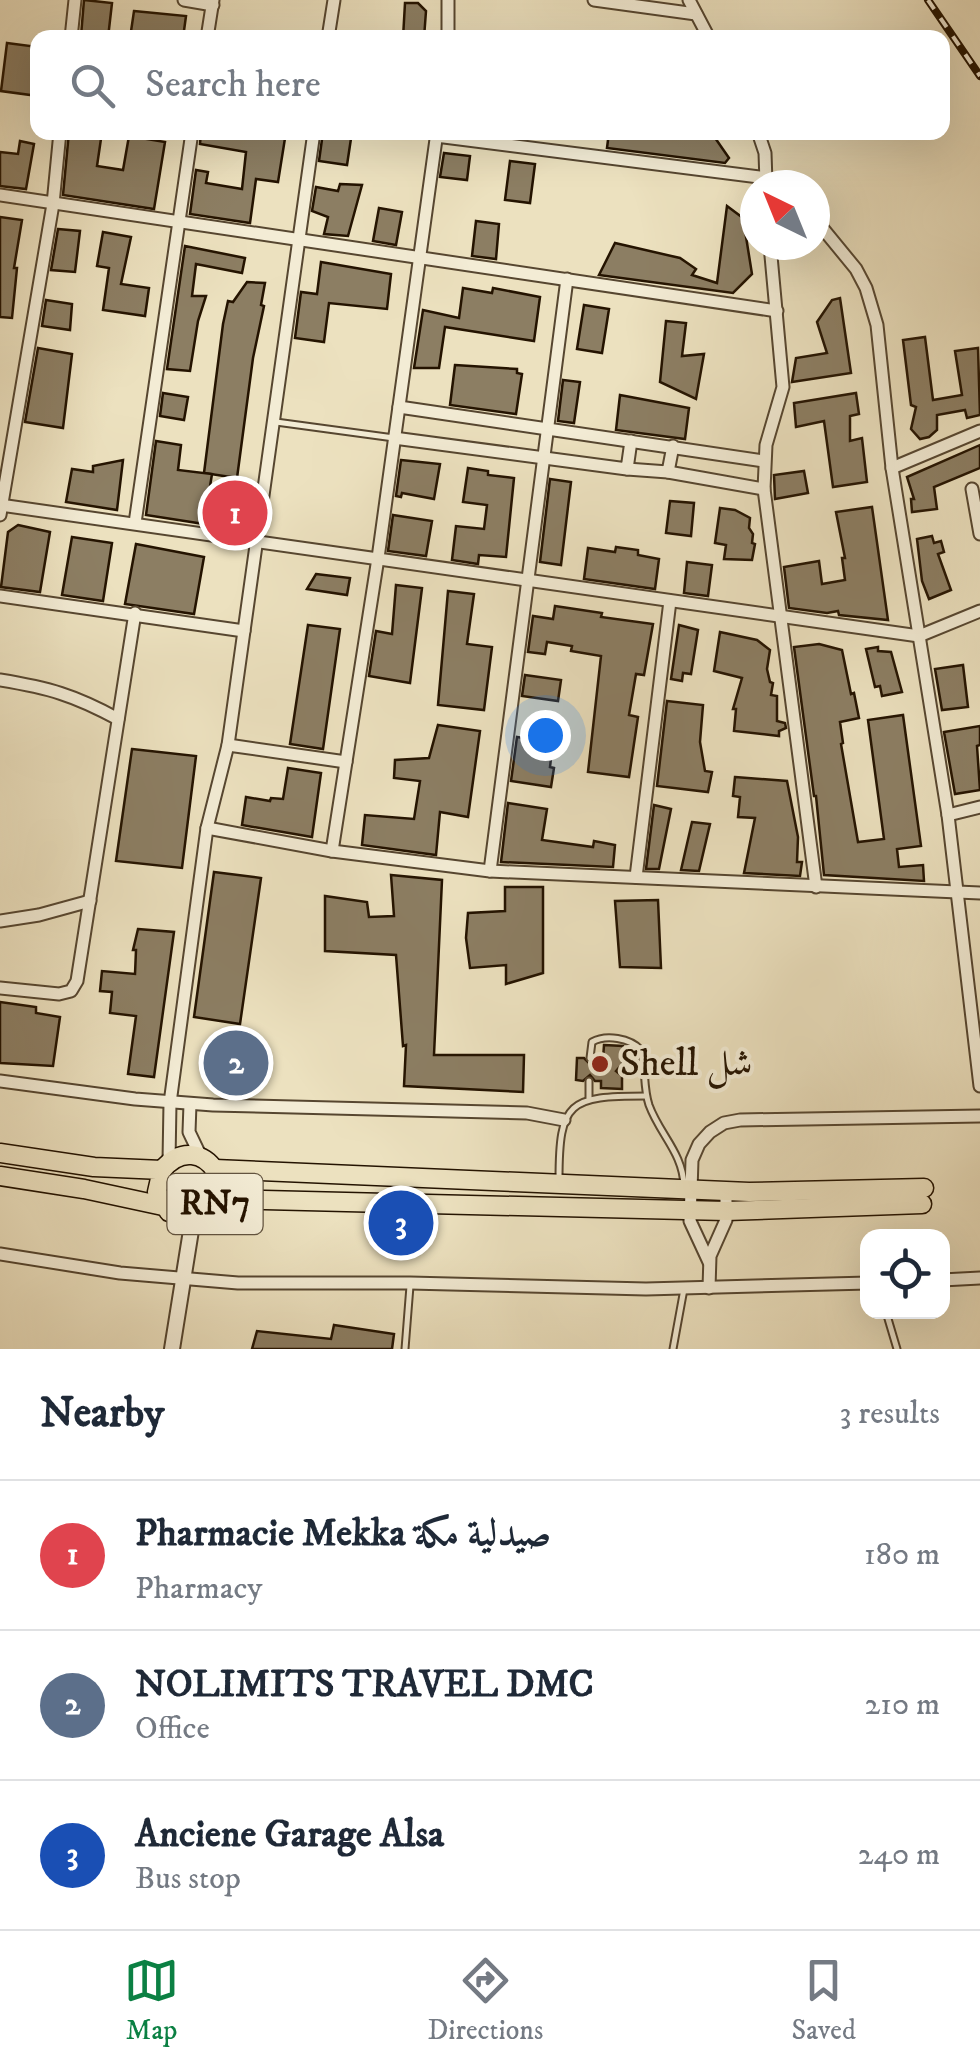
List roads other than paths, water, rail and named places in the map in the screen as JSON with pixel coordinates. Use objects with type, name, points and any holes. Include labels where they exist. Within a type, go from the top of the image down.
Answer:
[{"type":"main road","name":"RN7","points":[[0,1153],[94,1167],[166,1165],[185,1155],[208,1163],[559,1184],[923,1196],[726,1211],[218,1199]]},
{"type":"main road","name":"RN7","points":[[0,1176],[84,1188],[163,1206],[176,1216],[192,1218],[208,1212],[218,1199],[220,1184],[208,1163]]},
{"type":"main road","name":"RN7","points":[[163,1206],[157,1184],[166,1165]]},
{"type":"street","points":[[72,30],[75,0]]},
{"type":"street","points":[[184,0],[213,3],[208,30]]},
{"type":"street","points":[[329,30],[334,0]]},
{"type":"street","points":[[448,0],[448,30]]},
{"type":"street","points":[[594,0],[696,14]]},
{"type":"street","points":[[689,0],[705,30]]},
{"type":"street","points":[[59,140],[1,508],[135,522],[919,636],[980,612]]},
{"type":"street","points":[[135,522],[191,140]]},
{"type":"street","points":[[166,1165],[170,1102],[207,828],[228,745],[313,140]]},
{"type":"street","points":[[332,851],[378,558],[435,140]]},
{"type":"street","points":[[477,140],[740,179]]},
{"type":"street","points":[[761,140],[768,170]]},
{"type":"street","points":[[0,195],[777,310]]},
{"type":"street","points":[[830,237],[856,269],[873,306],[892,468],[948,815],[980,1086]]},
{"type":"street","points":[[772,260],[783,388],[764,460],[764,489],[816,887]]},
{"type":"street","points":[[490,871],[567,279]]},
{"type":"street","points":[[399,407],[764,460]]},
{"type":"street","points":[[892,468],[980,430]]},
{"type":"street","points":[[394,438],[668,472],[764,489]]},
{"type":"street","points":[[628,468],[630,440]]},
{"type":"street","points":[[668,472],[673,446]]},
{"type":"street","points":[[972,489],[980,534]]},
{"type":"street","points":[[0,596],[244,631]]},
{"type":"street","points":[[636,877],[670,601]]},
{"type":"street","points":[[0,988],[59,994],[70,991],[77,982],[135,613]]},
{"type":"street","points":[[0,680],[53,688],[118,719]]},
{"type":"street","points":[[228,745],[346,762]]},
{"type":"street","points":[[948,815],[980,806]]},
{"type":"street","points":[[207,828],[332,851],[490,871],[980,893]]},
{"type":"street","points":[[0,921],[39,915],[90,900]]},
{"type":"street","points":[[0,1082],[190,1104],[527,1112],[564,1120]]},
{"type":"street","points":[[190,1104],[188,1132],[208,1163]]},
{"type":"street","points":[[709,1262],[692,1227],[687,1189],[699,1144],[717,1127],[732,1121],[980,1116]]},
{"type":"street","points":[[709,1288],[709,1262],[725,1225],[726,1190]]},
{"type":"street","points":[[172,1349],[192,1218]]},
{"type":"street","points":[[0,1254],[184,1280],[298,1284],[709,1288],[860,1283]]},
{"type":"street","points":[[950,1280],[980,1278]]},
{"type":"lane","points":[[273,422],[394,438]]},
{"type":"lane","points":[[590,1058],[596,1039],[629,1040],[641,1050],[646,1096],[678,1154],[687,1189]]},
{"type":"lane","points":[[622,1070],[643,1072]]},
{"type":"lane","points":[[588,1098],[589,1081]]},
{"type":"lane","points":[[559,1184],[559,1139],[564,1120],[577,1105],[588,1098],[646,1096]]},
{"type":"lane","points":[[405,1349],[410,1283]]},
{"type":"lane","points":[[673,1349],[684,1288]]},
{"type":"lane","points":[[888,1319],[897,1349]]},
{"type":"railway","points":[[928,0],[949,30]]},
{"type":"railway","points":[[950,32],[980,76]]},
{"type":"place","name":"Pharmacie Mekka صيدلية مكة","points":[[235,513]]},
{"type":"place","name":"NOLIMITS TRAVEL DMC","points":[[236,1063]]},
{"type":"place","name":"Shell شل","points":[[600,1064]]},
{"type":"place","name":"Anciene Garage Alsa","points":[[401,1223]]}]
